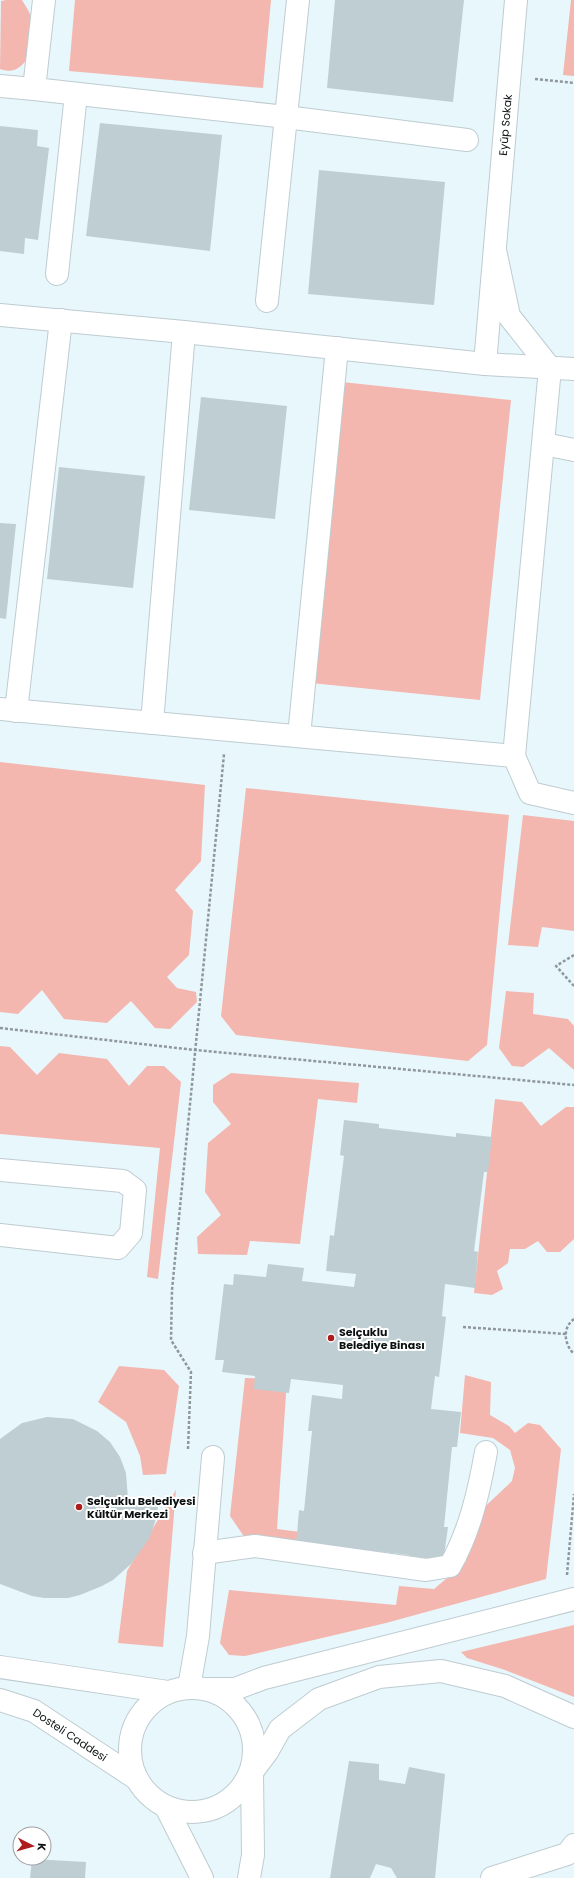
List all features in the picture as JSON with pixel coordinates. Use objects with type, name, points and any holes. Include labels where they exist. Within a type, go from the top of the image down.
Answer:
[{"type":"street","points":[[34,89],[44,0]]},
{"type":"street","points":[[267,301],[298,0]]},
{"type":"street","name":"Eyüp Sokak","points":[[485,364],[516,0]]},
{"type":"street","points":[[0,86],[286,117],[467,140]]},
{"type":"street","points":[[57,274],[76,94]]},
{"type":"street","points":[[495,250],[509,316],[550,368],[514,756],[530,793],[574,803]]},
{"type":"street","points":[[0,315],[184,332],[485,364],[574,369]]},
{"type":"street","points":[[61,320],[8,710],[514,756]]},
{"type":"street","points":[[152,723],[184,332]]},
{"type":"street","points":[[298,736],[337,348]]},
{"type":"street","points":[[544,444],[574,450]]},
{"type":"street","points":[[0,1170],[123,1181],[135,1190],[131,1233],[118,1248],[0,1235]]},
{"type":"street","points":[[204,1553],[255,1546],[426,1570],[450,1566],[460,1548],[467,1526],[480,1484],[486,1452]]},
{"type":"street","points":[[189,1689],[198,1636],[213,1457]]},
{"type":"street","points":[[569,1600],[264,1678],[235,1689],[189,1689],[151,1703],[138,1718],[130,1738],[130,1759],[136,1779],[149,1796],[166,1807],[186,1813],[206,1811],[225,1804],[241,1790],[267,1752],[280,1729],[319,1699],[378,1677],[441,1671],[505,1686],[574,1716]]},
{"type":"street","points":[[0,1667],[189,1689],[228,1698],[243,1712],[252,1731],[256,1752],[252,1772],[254,1855],[250,1878]]},
{"type":"street","name":"Dosteli Caddesi","points":[[0,1700],[34,1711],[136,1779]]},
{"type":"street","points":[[166,1807],[202,1878]]},
{"type":"street","points":[[492,1878],[567,1854],[574,1845]]},
{"type":"path","points":[[510,77],[574,83]]},
{"type":"path","points":[[188,1452],[191,1372],[171,1340],[172,1290],[226,730]]},
{"type":"path","points":[[574,955],[556,966],[574,986]]},
{"type":"path","points":[[0,1028],[196,1050],[574,1085]]},
{"type":"path","points":[[574,1319],[568,1326],[565,1340],[568,1347],[574,1354]]},
{"type":"path","points":[[463,1328],[566,1334]]},
{"type":"path","points":[[569,1600],[574,1494]]},
{"type":"shaded area","points":[[22,0],[31,17],[34,31],[28,57],[17,69],[9,71],[0,69],[1,1]]},
{"type":"shaded area","points":[[75,0],[271,0],[263,88],[69,71]]},
{"type":"shaded area","points":[[571,0],[574,0],[574,76],[563,75]]},
{"type":"shaded area","points":[[342,382],[511,400],[480,700],[311,683]]},
{"type":"shaded area","points":[[0,762],[205,785],[201,861],[175,890],[193,911],[189,955],[167,977],[177,988],[196,992],[197,1002],[170,1029],[155,1028],[131,1001],[107,1023],[64,1019],[42,990],[18,1014],[0,1012]]},
{"type":"shaded area","points":[[246,788],[509,815],[487,1045],[468,1061],[236,1035],[221,1016]]},
{"type":"shaded area","points":[[523,815],[574,821],[574,931],[542,927],[538,947],[508,945]]},
{"type":"shaded area","points":[[506,991],[534,993],[533,1014],[568,1019],[574,1026],[574,1070],[549,1048],[523,1067],[512,1066],[499,1048]]},
{"type":"shaded area","points":[[0,1046],[10,1047],[37,1075],[59,1053],[107,1059],[129,1086],[147,1066],[164,1066],[181,1082],[158,1279],[147,1277],[160,1148],[0,1134]]},
{"type":"shaded area","points":[[231,1073],[359,1083],[357,1103],[318,1099],[300,1244],[250,1241],[247,1255],[198,1254],[197,1237],[221,1215],[205,1192],[208,1143],[231,1124],[213,1102],[213,1085]]},
{"type":"shaded area","points":[[495,1099],[522,1102],[541,1126],[566,1107],[574,1107],[574,1239],[560,1252],[547,1252],[538,1241],[525,1249],[510,1249],[508,1263],[497,1271],[503,1289],[492,1295],[474,1293]]},
{"type":"shaded area","points":[[119,1366],[164,1370],[179,1386],[166,1474],[143,1475],[140,1456],[126,1422],[98,1402]]},
{"type":"shaded area","points":[[465,1375],[491,1382],[490,1415],[509,1426],[515,1433],[528,1423],[540,1425],[561,1449],[546,1579],[386,1623],[245,1656],[229,1655],[220,1643],[229,1590],[396,1605],[399,1586],[434,1589],[466,1562],[475,1516],[512,1481],[515,1468],[510,1450],[493,1438],[460,1433]]},
{"type":"shaded area","points":[[245,1378],[287,1379],[277,1529],[308,1533],[307,1544],[245,1538],[230,1516]]},
{"type":"shaded area","points":[[176,1490],[163,1647],[118,1643],[127,1571]]},
{"type":"shaded area","points":[[574,1625],[574,1697],[505,1670],[467,1658],[461,1652]]},
{"type":"building","points":[[335,0],[464,0],[453,102],[327,88]]},
{"type":"building","points":[[100,123],[222,135],[210,251],[86,236]]},
{"type":"building","points":[[0,126],[38,130],[37,146],[49,148],[38,240],[25,238],[24,254],[0,251]]},
{"type":"building","points":[[319,170],[445,182],[434,305],[308,294]]},
{"type":"building","points":[[201,397],[287,406],[275,519],[189,510]]},
{"type":"building","points":[[59,467],[145,476],[133,588],[47,579]]},
{"type":"building","points":[[0,523],[16,524],[6,619],[0,618]]},
{"type":"building","name":"Selçuklu Belediye Binası","points":[[344,1120],[379,1124],[379,1128],[456,1137],[456,1133],[492,1137],[488,1172],[484,1172],[474,1251],[478,1252],[475,1288],[445,1284],[442,1316],[446,1317],[439,1377],[435,1376],[431,1409],[461,1412],[457,1447],[452,1447],[444,1527],[448,1527],[443,1563],[408,1559],[409,1555],[331,1546],[296,1546],[299,1510],[304,1511],[312,1431],[308,1431],[312,1395],[342,1399],[343,1385],[291,1379],[289,1393],[254,1389],[255,1376],[222,1372],[224,1360],[215,1360],[224,1284],[233,1285],[234,1274],[266,1277],[268,1264],[304,1268],[302,1281],[354,1287],[356,1274],[326,1271],[330,1235],[334,1236],[344,1156],[340,1155]]},
{"type":"building","name":"Selçuklu Belediyesi Kültür Merkezi","points":[[47,1417],[73,1419],[97,1431],[110,1442],[120,1457],[126,1473],[128,1499],[159,1502],[155,1522],[149,1539],[131,1564],[113,1580],[102,1586],[68,1598],[44,1598],[32,1596],[0,1584],[0,1439],[22,1423]]},
{"type":"building","points":[[349,1761],[379,1764],[379,1780],[405,1784],[409,1767],[445,1774],[435,1878],[397,1878],[391,1868],[376,1864],[370,1878],[330,1878]]},
{"type":"building","points":[[52,1860],[86,1862],[85,1878],[30,1878],[31,1866],[52,1866]]},
{"type":"place","name":"Selçuklu Belediye Binası","points":[[331,1338]]},
{"type":"place","name":"Selçuklu Belediyesi Kültür Merkezi","points":[[79,1507]]}]
